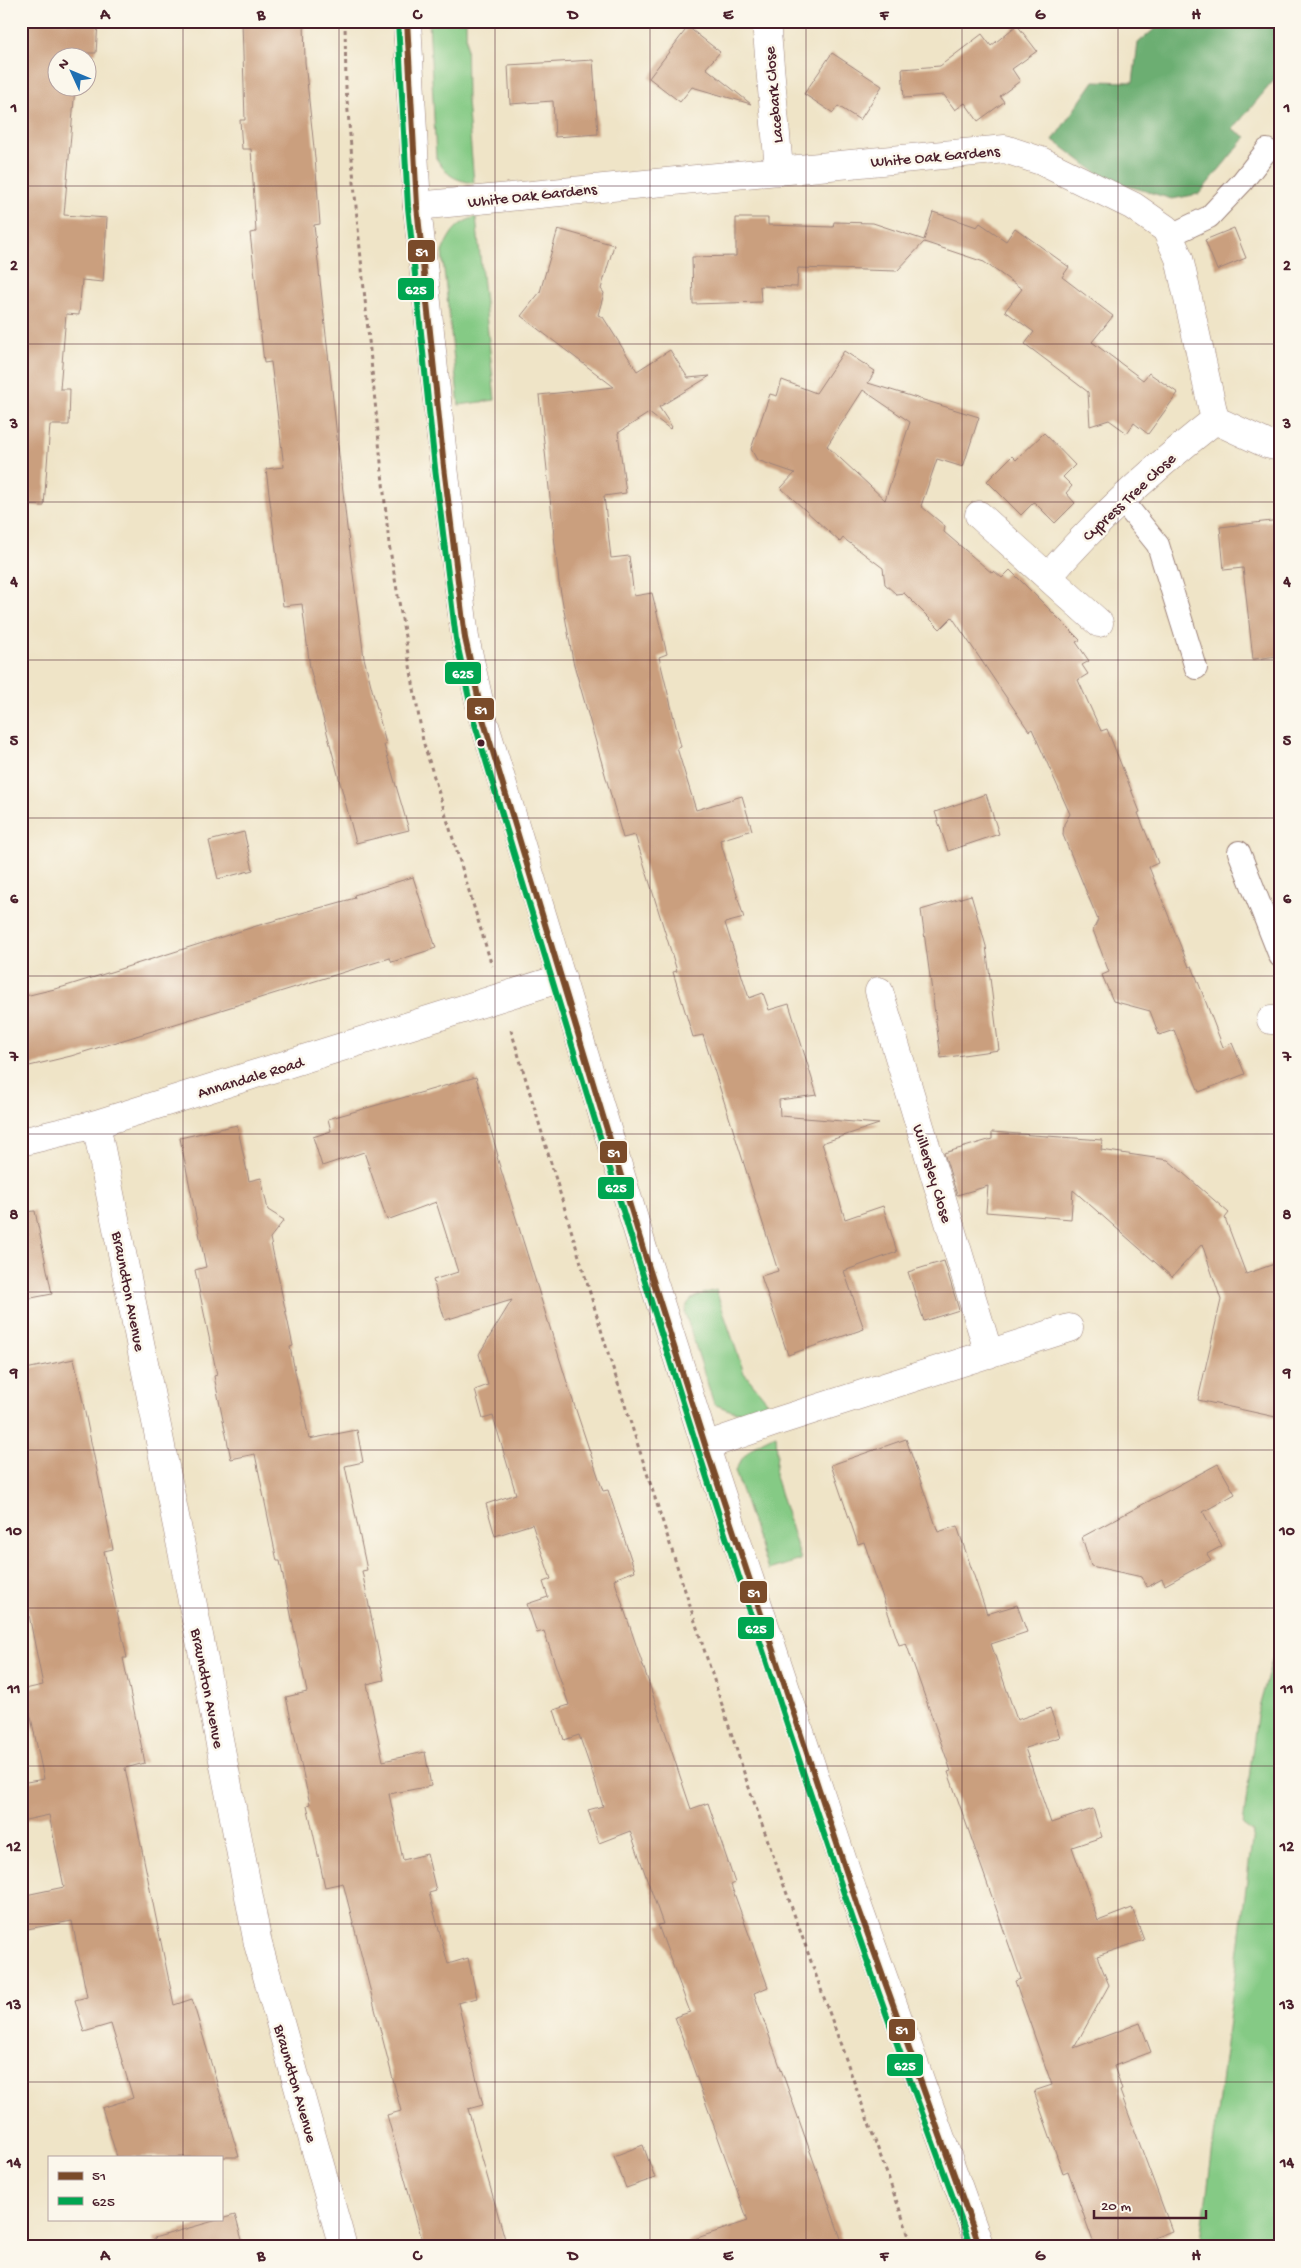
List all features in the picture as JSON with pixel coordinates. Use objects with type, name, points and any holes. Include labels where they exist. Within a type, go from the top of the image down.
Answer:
[{"type":"street","points":[[407,21],[417,206],[444,467],[465,638],[483,719],[644,1252],[705,1446],[857,1904],[980,2247]]},
{"type":"street","name":"Lacebark Close","points":[[766,21],[780,169]]},
{"type":"street","name":"White Oak Gardens","points":[[417,206],[780,169],[1005,149],[1041,161],[1133,206],[1166,229],[1179,258],[1215,420]]},
{"type":"street","points":[[1215,420],[1267,444],[1280,447]]},
{"type":"street","name":"Cypress Tree Close","points":[[1048,577],[1080,539],[1121,499],[1215,420]]},
{"type":"street","points":[[978,515],[1099,623]]},
{"type":"street","name":"Annandale Road","points":[[21,1142],[96,1124],[562,978]]},
{"type":"street","name":"Willersley Close","points":[[879,991],[990,1354]]},
{"type":"street","name":"Braundton Avenue","points":[[96,1124],[196,1620],[258,1944],[343,2247]]},
{"type":"street","points":[[705,1446],[1069,1328]]},
{"type":"lane","points":[[1169,236],[1209,217],[1242,182],[1267,150]]},
{"type":"lane","points":[[1121,499],[1158,545],[1196,668]]},
{"type":"lane","points":[[1239,852],[1280,956]]},
{"type":"path","points":[[345,21],[346,88],[389,544],[423,741],[609,1356],[748,1785],[913,2247]]},
{"type":"green space","points":[[429,21],[466,21],[467,101],[474,183],[451,176],[436,158]]},
{"type":"green space","points":[[1164,21],[1280,21],[1280,73],[1233,129],[1246,137],[1199,194],[1172,199],[1105,179],[1053,140],[1094,81],[1133,82],[1138,43]]},
{"type":"green space","points":[[476,217],[495,400],[459,405],[442,252],[454,230],[463,222]]},
{"type":"green space","points":[[716,1290],[744,1373],[767,1401],[768,1409],[747,1413],[728,1410],[714,1404],[685,1313],[686,1307],[692,1299]]},
{"type":"green space","points":[[776,1435],[775,1476],[801,1560],[768,1570],[735,1471],[752,1448]]},
{"type":"green space","points":[[1277,1642],[1280,1642],[1280,2247],[1200,2247],[1253,1832],[1243,1825],[1257,1715]]},
{"type":"building","points":[[21,21],[98,23],[96,48],[48,48],[48,98],[74,98],[64,215],[107,218],[103,282],[82,280],[79,315],[66,314],[60,389],[70,389],[69,425],[50,425],[44,506],[21,505]]},
{"type":"building","points":[[242,21],[304,21],[305,62],[320,224],[314,225],[347,528],[364,658],[386,744],[384,745],[409,830],[356,843],[310,668],[302,604],[283,606],[266,469],[284,467],[271,362],[264,363],[250,233],[256,232],[251,149],[242,149],[240,120],[245,120]]},
{"type":"building","points":[[1017,25],[1037,51],[1012,69],[1020,81],[1000,96],[1004,102],[978,121],[965,103],[955,110],[944,95],[904,98],[902,69],[940,66],[982,34],[991,46]]},
{"type":"building","points":[[688,27],[720,52],[706,68],[751,104],[692,87],[680,102],[649,78]]},
{"type":"building","points":[[832,53],[882,86],[860,120],[838,106],[833,113],[804,94]]},
{"type":"building","points":[[593,60],[598,134],[555,137],[553,101],[510,104],[508,65]]},
{"type":"building","points":[[933,212],[977,227],[980,223],[1006,241],[1015,228],[1069,267],[1062,277],[1113,316],[1092,342],[1143,380],[1149,373],[1178,393],[1148,434],[1134,423],[1127,433],[1109,420],[1090,426],[1088,392],[1025,344],[1034,332],[1005,311],[1022,289],[984,262],[924,242],[897,271],[798,268],[797,287],[760,286],[761,302],[693,304],[692,257],[736,256],[736,218],[768,218],[768,225],[833,227],[834,222],[873,223],[924,240]]},
{"type":"building","points":[[1234,228],[1246,258],[1217,270],[1205,240]]},
{"type":"building","points":[[558,229],[614,245],[601,289],[604,293],[598,315],[603,317],[637,371],[670,350],[688,378],[710,376],[659,407],[672,427],[670,429],[649,413],[618,433],[626,493],[604,496],[611,558],[629,556],[634,596],[652,593],[667,654],[659,657],[681,747],[677,748],[696,810],[742,796],[752,830],[720,840],[744,918],[725,923],[749,998],[763,993],[769,1010],[789,1004],[817,1095],[779,1100],[780,1116],[879,1124],[822,1143],[845,1219],[883,1206],[897,1252],[844,1271],[864,1329],[788,1355],[761,1276],[778,1271],[703,1035],[693,1037],[673,972],[677,971],[635,835],[623,838],[573,661],[559,582],[539,395],[614,387],[521,316],[540,292]]},
{"type":"building","points":[[844,351],[875,371],[868,383],[979,417],[963,467],[937,459],[921,506],[945,526],[944,532],[992,573],[994,571],[1002,578],[1010,570],[1080,640],[1076,642],[1089,661],[1082,665],[1088,674],[1078,680],[1101,731],[1107,729],[1140,812],[1138,813],[1158,863],[1149,867],[1189,967],[1192,966],[1223,1047],[1232,1043],[1245,1074],[1199,1092],[1174,1030],[1159,1035],[1150,1011],[1113,1001],[1102,975],[1109,972],[1093,930],[1098,920],[1063,835],[1064,824],[1070,814],[1032,729],[1029,731],[952,617],[940,629],[904,593],[896,594],[885,584],[883,568],[843,538],[840,542],[781,488],[795,473],[757,460],[751,449],[770,394],[777,396],[782,380],[816,393]],"holes":[[[863,390],[910,422],[885,500],[827,446]]]},
{"type":"building","points":[[1044,433],[1075,465],[1063,477],[1072,486],[1066,493],[1075,503],[1055,523],[1034,502],[1021,515],[987,481],[1012,456],[1016,460]]},
{"type":"building","points":[[1280,520],[1280,656],[1253,659],[1243,568],[1224,570],[1220,527]]},
{"type":"building","points":[[986,794],[999,834],[948,851],[935,812]]},
{"type":"building","points":[[244,832],[253,870],[218,879],[209,841]]},
{"type":"building","points":[[413,877],[436,948],[392,962],[390,958],[71,1056],[21,1068],[21,997],[63,987],[266,923],[355,898],[354,895]]},
{"type":"building","points":[[971,895],[986,946],[999,1050],[941,1058],[921,910]]},
{"type":"building","points":[[476,1077],[497,1157],[569,1389],[603,1491],[608,1490],[635,1571],[614,1579],[691,1809],[708,1803],[735,1883],[731,1885],[768,1987],[754,1993],[844,2247],[689,2247],[688,2241],[748,2221],[675,2017],[690,2012],[658,1925],[663,1924],[630,1831],[599,1843],[588,1810],[603,1806],[592,1772],[579,1735],[564,1740],[554,1710],[569,1705],[544,1631],[537,1633],[527,1604],[548,1597],[543,1582],[551,1579],[532,1524],[495,1536],[486,1504],[516,1494],[493,1416],[483,1419],[475,1390],[488,1385],[479,1354],[512,1300],[445,1320],[433,1280],[458,1272],[436,1202],[387,1220],[364,1152],[322,1166],[313,1137],[331,1131],[328,1119]]},
{"type":"building","points":[[237,1125],[249,1181],[261,1178],[268,1210],[284,1220],[270,1238],[293,1346],[290,1347],[309,1439],[357,1430],[363,1462],[345,1466],[367,1570],[362,1571],[384,1680],[367,1684],[383,1761],[425,1752],[431,1786],[389,1794],[403,1860],[427,1854],[436,1891],[429,1893],[448,1964],[468,1958],[477,1998],[458,2003],[483,2105],[468,2109],[505,2239],[478,2247],[424,2247],[387,2115],[401,2111],[343,1883],[325,1887],[307,1805],[310,1804],[286,1697],[307,1692],[280,1561],[277,1561],[255,1454],[231,1459],[214,1376],[217,1375],[195,1270],[206,1267],[180,1138]]},
{"type":"building","points":[[992,1132],[1102,1140],[1101,1150],[1168,1160],[1229,1213],[1225,1218],[1246,1274],[1280,1262],[1280,1418],[1198,1400],[1221,1300],[1202,1244],[1172,1277],[1073,1190],[1071,1219],[986,1212],[988,1186],[957,1195],[944,1153],[992,1139]]},
{"type":"building","points":[[35,1211],[52,1294],[21,1300],[21,1212]]},
{"type":"building","points":[[944,1261],[959,1310],[924,1321],[908,1272]]},
{"type":"building","points":[[74,1359],[113,1549],[104,1551],[127,1658],[123,1658],[145,1763],[125,1768],[174,2005],[192,1999],[239,2157],[117,2156],[102,2108],[133,2098],[111,2024],[84,2032],[75,2000],[87,1997],[72,1921],[27,1929],[21,1896],[64,1887],[49,1815],[21,1821],[21,1783],[44,1779],[25,1689],[43,1685],[25,1595],[21,1596],[21,1370]]},
{"type":"building","points":[[906,1439],[938,1532],[957,1526],[987,1614],[1017,1605],[1027,1632],[991,1644],[1017,1720],[1050,1708],[1060,1737],[1025,1748],[1051,1823],[1093,1809],[1102,1837],[1072,1847],[1098,1921],[1132,1908],[1144,1940],[1097,1956],[1109,1985],[1074,2048],[1140,2023],[1151,2052],[1114,2066],[1122,2090],[1120,2091],[1172,2231],[1146,2241],[1148,2247],[1095,2247],[1068,2171],[1063,2173],[1034,2091],[1052,2085],[1015,1981],[1021,1979],[948,1772],[951,1771],[906,1643],[899,1645],[864,1542],[858,1544],[831,1465]]},
{"type":"building","points":[[1218,1464],[1235,1494],[1203,1512],[1222,1546],[1207,1554],[1211,1560],[1165,1585],[1162,1579],[1147,1587],[1142,1577],[1091,1566],[1082,1537]]},
{"type":"building","points":[[643,2145],[655,2178],[626,2188],[614,2156]]},
{"type":"building","points":[[235,2215],[244,2247],[156,2247],[154,2238]]},
{"type":"transit line","name":"625","points":[[398,21],[408,207],[435,468],[456,639],[474,721],[609,1167],[702,1463],[798,1758],[893,2034],[971,2247]]},
{"type":"transit line","name":"51","points":[[407,21],[417,206],[444,467],[465,638],[483,719],[644,1252],[707,1451],[857,1904],[980,2247]]}]
